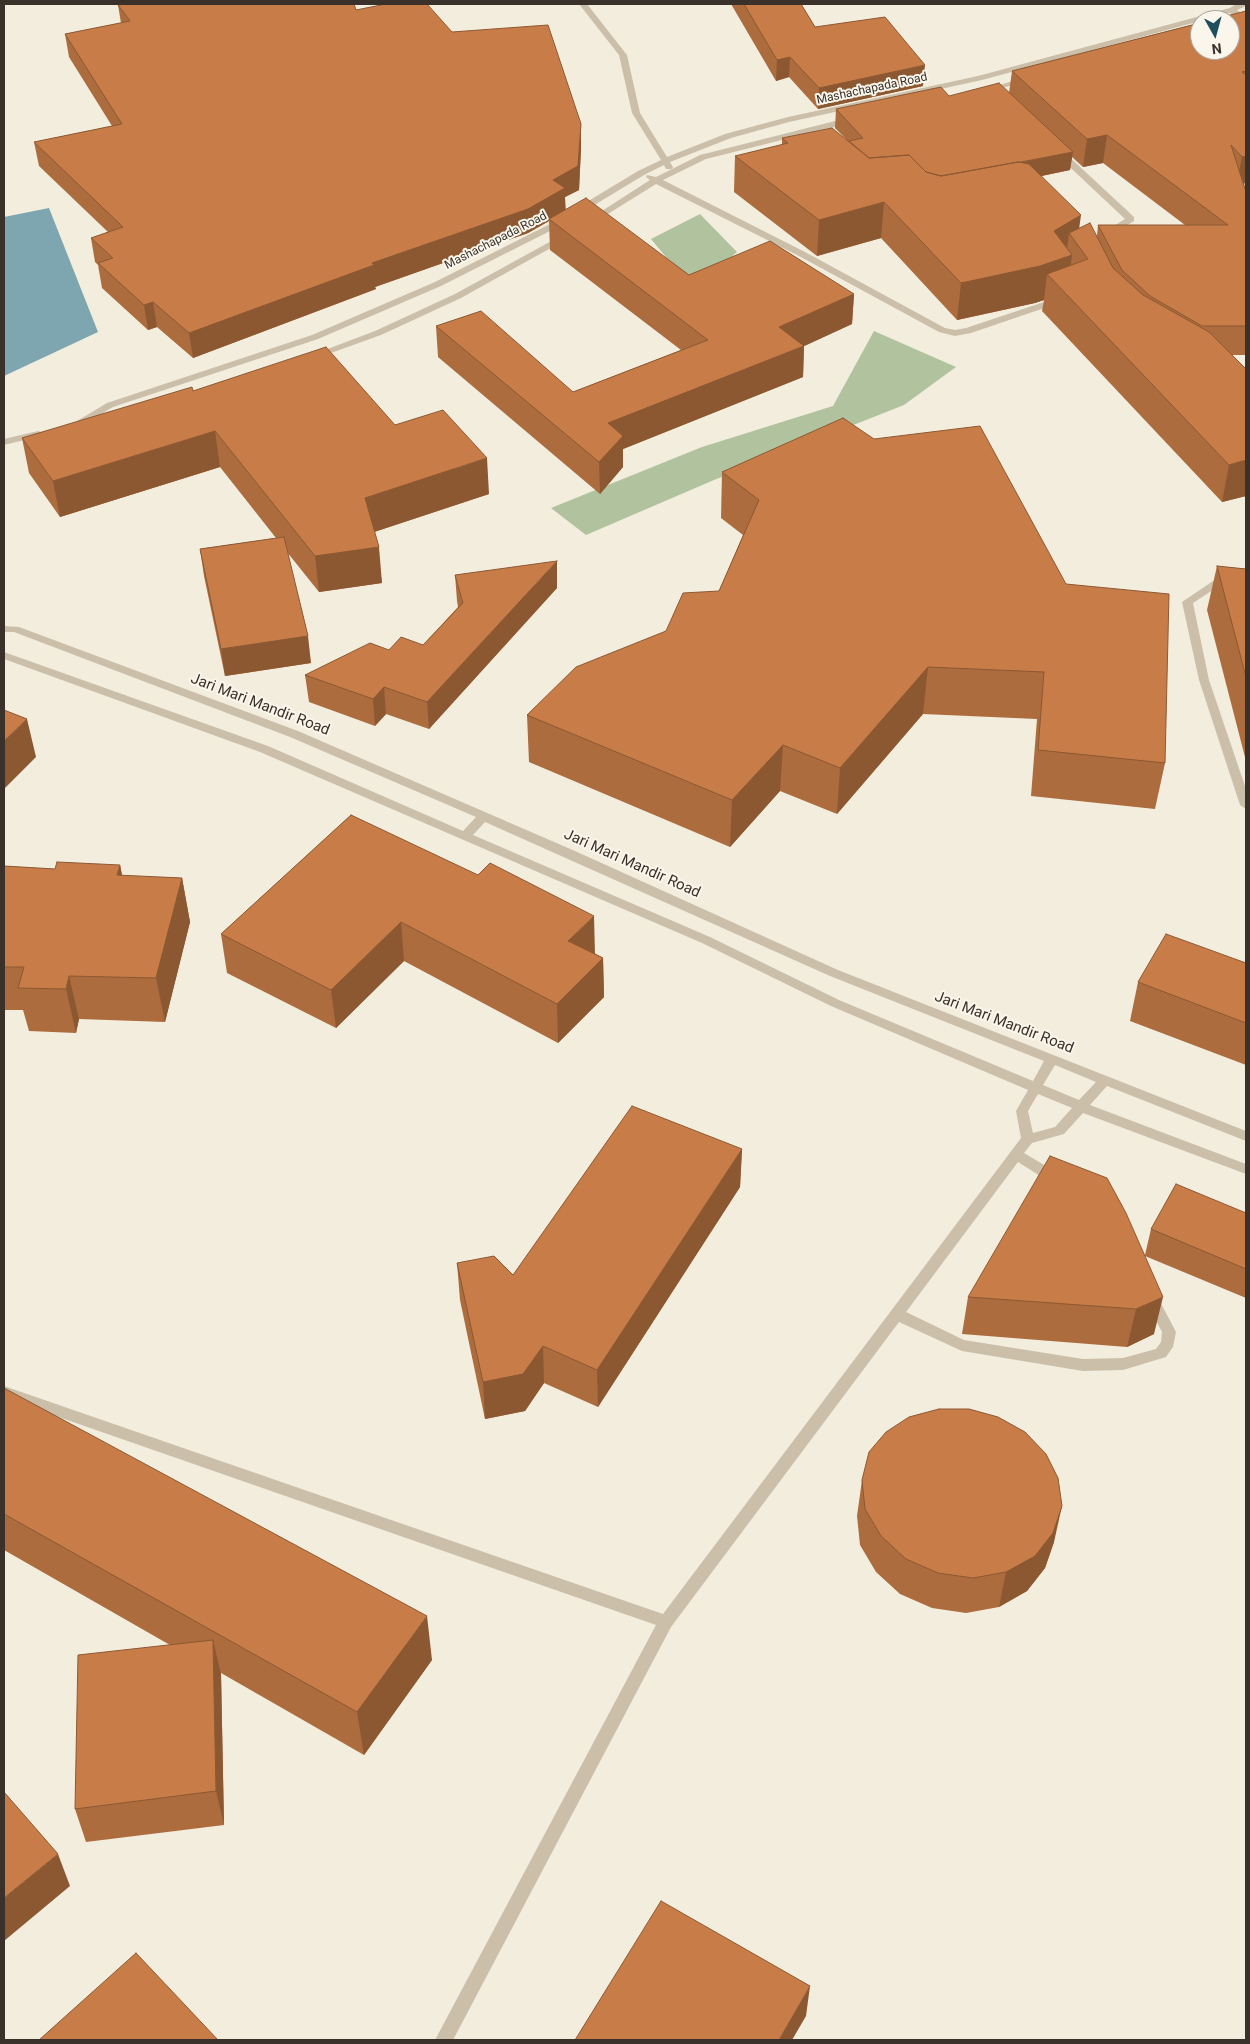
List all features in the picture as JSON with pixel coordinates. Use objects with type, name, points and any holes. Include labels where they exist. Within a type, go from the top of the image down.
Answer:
[{"type":"street","points":[[583,4],[623,55],[636,113],[664,161],[673,172]]},
{"type":"street","name":"Mashachapada Road","points":[[1233,10],[1237,6],[1244,4]]},
{"type":"street","name":"Mashachapada Road","points":[[66,427],[84,422],[110,406],[315,336],[438,284],[555,225],[641,172],[728,136],[788,120],[979,78],[1190,22]]},
{"type":"street","points":[[979,78],[990,92],[1036,76]]},
{"type":"street","points":[[307,359],[378,333],[458,296],[578,229],[656,180],[703,157],[858,118]]},
{"type":"street","points":[[788,120],[813,141]]},
{"type":"street","points":[[1054,148],[1131,219],[1100,238]]},
{"type":"street","points":[[641,172],[802,254],[942,330],[955,333],[968,331],[1065,299]]},
{"type":"street","points":[[438,284],[458,296]]},
{"type":"street","points":[[315,336],[334,349]]},
{"type":"street","points":[[84,422],[101,420]]},
{"type":"street","points":[[4,442],[49,431]]},
{"type":"street","points":[[1246,582],[1218,583],[1187,602],[1204,680],[1246,805]]},
{"type":"street","name":"Jari Mari Mandir Road","points":[[4,628],[15,630],[294,734],[484,816],[834,973],[1246,1136]]},
{"type":"street","points":[[4,655],[264,749],[706,940],[835,1003],[1082,1107],[1246,1169]]},
{"type":"street","points":[[465,836],[484,816]]},
{"type":"street","points":[[1028,1139],[1022,1111],[1052,1059]]},
{"type":"street","points":[[444,2040],[666,1622],[1015,1154],[1028,1139],[1059,1130],[1105,1080]]},
{"type":"street","points":[[1015,1154],[1066,1184]]},
{"type":"street","points":[[896,1314],[962,1344],[1083,1364],[1123,1364],[1161,1352],[1168,1343],[1169,1332],[1147,1288]]},
{"type":"street","points":[[4,1392],[666,1622]]},
{"type":"green space","points":[[700,214],[737,252],[694,291],[651,239]]},
{"type":"green space","points":[[874,331],[956,367],[904,405],[714,480],[586,535],[551,508],[702,447],[833,406]]},
{"type":"water","points":[[49,208],[98,332],[4,376],[4,217]]},
{"type":"building","points":[[354,4],[356,10],[386,4],[427,4],[452,32],[548,25],[581,124],[578,166],[553,180],[565,188],[528,209],[372,263],[374,265],[189,333],[153,302],[144,305],[98,263],[113,258],[91,238],[123,227],[34,142],[122,124],[65,34],[130,21],[118,5]]},
{"type":"building","points":[[744,4],[801,4],[815,27],[885,17],[925,65],[819,88],[790,57],[777,60]]},
{"type":"building","points":[[1246,11],[1246,71],[1242,72],[1246,75],[1246,156],[1242,157],[1231,145],[1246,192],[1246,326],[1202,326],[1150,296],[1122,270],[1098,225],[1228,225],[1107,135],[1087,139],[1012,71],[1190,26],[1190,60],[1240,60],[1240,13]]},
{"type":"building","points":[[999,83],[1073,152],[941,176],[926,172],[909,155],[869,158],[849,141],[863,138],[836,109],[941,87],[949,96]]},
{"type":"building","points":[[832,128],[869,158],[909,155],[926,172],[941,176],[1018,162],[1029,164],[1081,215],[1054,231],[1072,255],[1040,266],[961,283],[884,202],[819,220],[735,156],[788,143],[782,138]]},
{"type":"building","points":[[586,198],[689,275],[770,241],[854,294],[779,327],[804,346],[608,423],[623,436],[599,462],[436,326],[481,311],[573,392],[708,340],[549,219]]},
{"type":"building","points":[[1090,223],[1113,268],[1143,295],[1209,332],[1246,369],[1246,460],[1229,465],[1047,274],[1088,259],[1069,233]]},
{"type":"building","points":[[326,347],[395,425],[443,410],[487,458],[365,498],[379,547],[315,556],[215,431],[53,481],[22,438],[192,387],[193,391]]},
{"type":"building","points":[[843,418],[874,439],[980,426],[1066,584],[1169,594],[1165,763],[1038,750],[1044,672],[928,667],[840,768],[783,745],[732,800],[527,715],[576,667],[666,631],[683,593],[719,591],[759,500],[722,472]]},
{"type":"building","points":[[284,537],[308,636],[221,649],[200,549]]},
{"type":"building","points":[[557,561],[427,702],[384,687],[373,699],[305,675],[370,643],[389,650],[401,637],[423,645],[463,603],[455,575]]},
{"type":"building","points":[[1217,566],[1246,569],[1246,677]]},
{"type":"building","points":[[4,710],[27,719],[4,741]]},
{"type":"building","points":[[351,815],[478,875],[490,863],[594,916],[568,941],[603,958],[557,1004],[401,922],[331,990],[221,934]]},
{"type":"building","points":[[57,862],[120,865],[117,875],[182,878],[156,978],[69,976],[66,989],[18,988],[24,967],[4,967],[4,866],[55,869]]},
{"type":"building","points":[[1166,934],[1246,963],[1246,1023],[1138,982]]},
{"type":"building","points":[[632,1106],[742,1149],[597,1370],[543,1346],[523,1374],[483,1382],[457,1263],[494,1256],[513,1275]]},
{"type":"building","points":[[1050,1156],[1107,1178],[1126,1213],[1163,1297],[1136,1309],[968,1297]]},
{"type":"building","points":[[1176,1184],[1246,1213],[1246,1269],[1151,1229]]},
{"type":"building","points":[[4,1388],[427,1616],[357,1712],[4,1514]]},
{"type":"building","points":[[939,1409],[969,1409],[998,1417],[1025,1432],[1046,1454],[1058,1478],[1062,1506],[1053,1533],[1035,1556],[1006,1572],[973,1578],[938,1573],[906,1559],[881,1536],[865,1509],[862,1480],[869,1452],[886,1432],[909,1417]]},
{"type":"building","points":[[213,1640],[216,1791],[75,1809],[78,1655]]},
{"type":"building","points":[[4,1792],[58,1854],[4,1898]]},
{"type":"building","points":[[661,1901],[810,1986],[779,2040],[575,2040]]},
{"type":"building","points":[[136,1953],[218,2040],[39,2040]]}]
